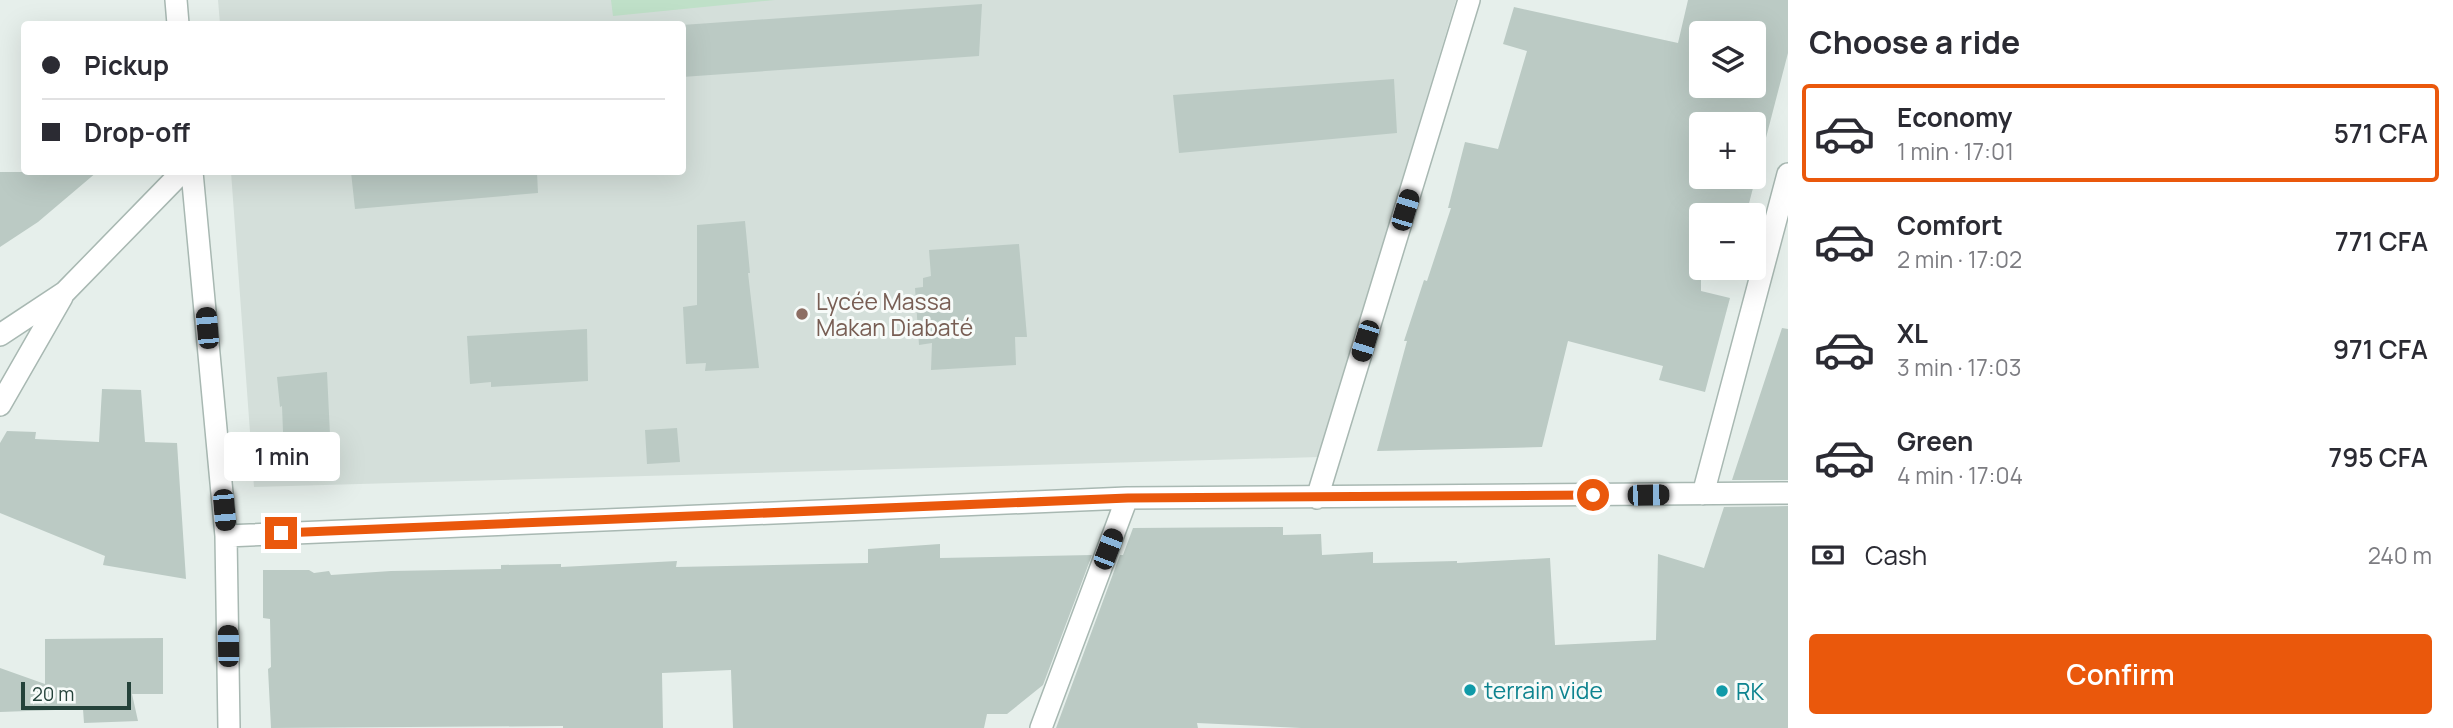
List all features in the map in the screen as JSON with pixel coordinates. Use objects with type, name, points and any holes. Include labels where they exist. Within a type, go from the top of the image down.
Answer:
[{"type":"street","points":[[176,0],[178,21]]},
{"type":"street","points":[[1317,498],[1469,0]]},
{"type":"street","points":[[1703,494],[1788,174]]},
{"type":"street","points":[[0,335],[65,292],[180,175]]},
{"type":"street","points":[[192,175],[226,536],[229,728]]},
{"type":"street","points":[[0,405],[65,292]]},
{"type":"street","points":[[226,536],[1128,498],[1788,493]]},
{"type":"street","points":[[1041,728],[1128,498]]},
{"type":"shaded area","name":"Lycée Massa Makan Diabaté","points":[[218,0],[1456,0],[1319,457],[254,487],[231,175],[686,175],[686,21],[220,21]]},
{"type":"green space","points":[[611,0],[775,0],[613,16]]},
{"type":"building","points":[[1688,0],[1788,0],[1788,53],[1766,138],[1766,112],[1689,112],[1689,189],[1753,189],[1749,203],[1689,203],[1689,280],[1701,280],[1701,291],[1730,298],[1705,392],[1659,380],[1663,366],[1568,341],[1542,447],[1377,451],[1407,341],[1404,341],[1451,208],[1448,208],[1465,142],[1498,149],[1527,51],[1503,44],[1514,7],[1678,43]]},
{"type":"building","points":[[982,4],[979,56],[686,77],[686,25]]},
{"type":"building","points":[[1394,79],[1397,133],[1179,153],[1173,95]]},
{"type":"building","points":[[0,172],[21,172],[21,175],[93,175],[38,222],[0,247]]},
{"type":"building","points":[[351,175],[537,175],[538,193],[355,209]]},
{"type":"building","points":[[745,221],[759,368],[705,371],[706,363],[686,364],[683,307],[697,305],[697,225]]},
{"type":"building","points":[[1019,244],[1027,337],[1015,337],[1016,365],[931,370],[932,343],[919,345],[915,288],[923,287],[923,278],[931,276],[929,250]]},
{"type":"building","points":[[1782,328],[1788,329],[1788,480],[1732,480]]},
{"type":"building","points":[[587,329],[588,381],[491,387],[491,382],[470,384],[467,336]]},
{"type":"building","points":[[327,372],[331,456],[284,457],[282,406],[280,407],[277,377]]},
{"type":"building","points":[[102,389],[141,390],[145,442],[177,443],[186,579],[103,565],[105,556],[0,513],[0,443],[7,431],[36,432],[35,439],[99,442]]},
{"type":"building","points":[[677,428],[680,462],[647,464],[645,430]]},
{"type":"building","points":[[1788,506],[1788,728],[1301,728],[1197,723],[1198,728],[1056,728],[1120,555],[1123,555],[1133,528],[1283,527],[1283,535],[1321,534],[1322,555],[1373,552],[1373,563],[1457,563],[1550,558],[1555,645],[1656,640],[1658,554],[1704,568],[1724,507]]},
{"type":"building","points":[[940,544],[940,558],[1092,555],[1043,685],[1007,714],[987,714],[984,728],[733,728],[731,670],[662,673],[663,728],[271,728],[268,669],[271,667],[270,619],[263,618],[263,570],[309,570],[314,573],[329,571],[331,575],[501,569],[501,565],[561,564],[561,567],[677,561],[676,567],[868,563],[868,549]]},
{"type":"building","points":[[163,638],[163,694],[132,694],[138,721],[84,723],[83,709],[0,712],[0,668],[45,684],[45,639]]},
{"type":"place","name":"Lycée Massa Makan Diabaté","points":[[802,314]]},
{"type":"place","name":"terrain vide","points":[[1470,690]]},
{"type":"place","name":"RK","points":[[1722,691]]},
{"type":"route","points":[[281,533],[1128,498],[1593,495]]}]
